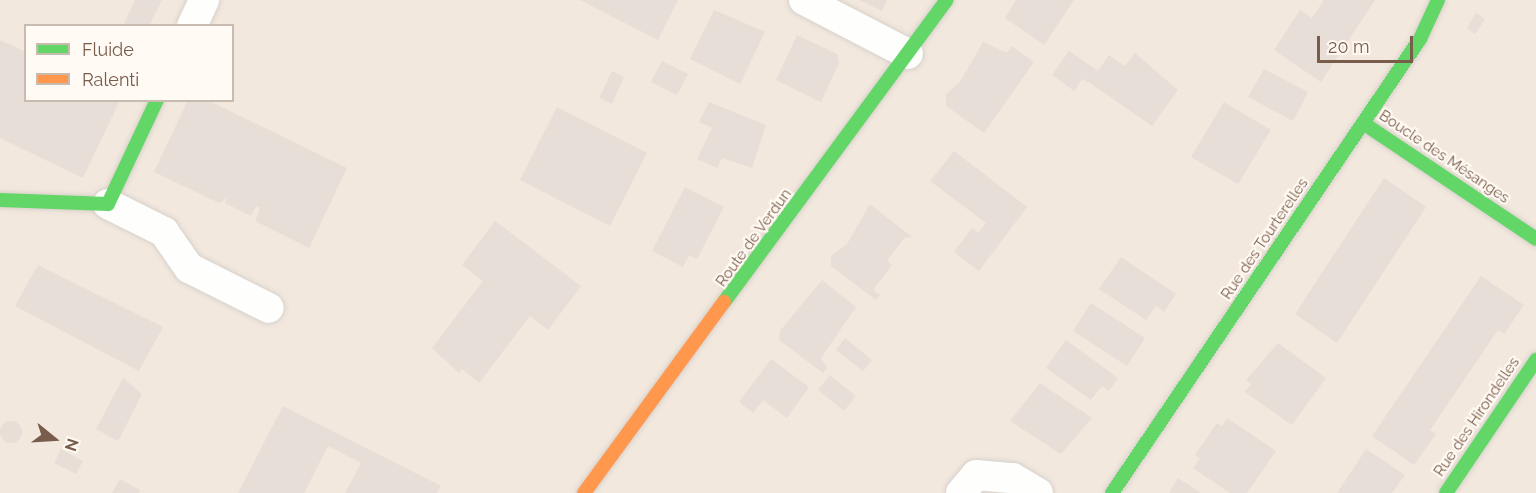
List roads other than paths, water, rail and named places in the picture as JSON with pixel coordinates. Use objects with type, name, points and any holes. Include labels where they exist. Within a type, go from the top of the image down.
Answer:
[{"type":"street","points":[[193,24],[204,0]]},
{"type":"street","points":[[804,0],[908,54]]},
{"type":"street","name":"Route de Verdun","points":[[584,493],[947,0]]},
{"type":"street","name":"Rue des Tourterelles","points":[[1112,493],[1420,39],[1438,0]]},
{"type":"street","points":[[108,204],[156,102]]},
{"type":"street","name":"Boucle des Mésanges","points":[[1363,123],[1536,239]]},
{"type":"street","points":[[0,200],[108,204],[164,232],[189,267],[270,308]]},
{"type":"street","name":"Rue des Hirondelles","points":[[1446,493],[1536,360]]},
{"type":"street","points":[[961,493],[976,475],[1013,478],[1038,493]]}]
